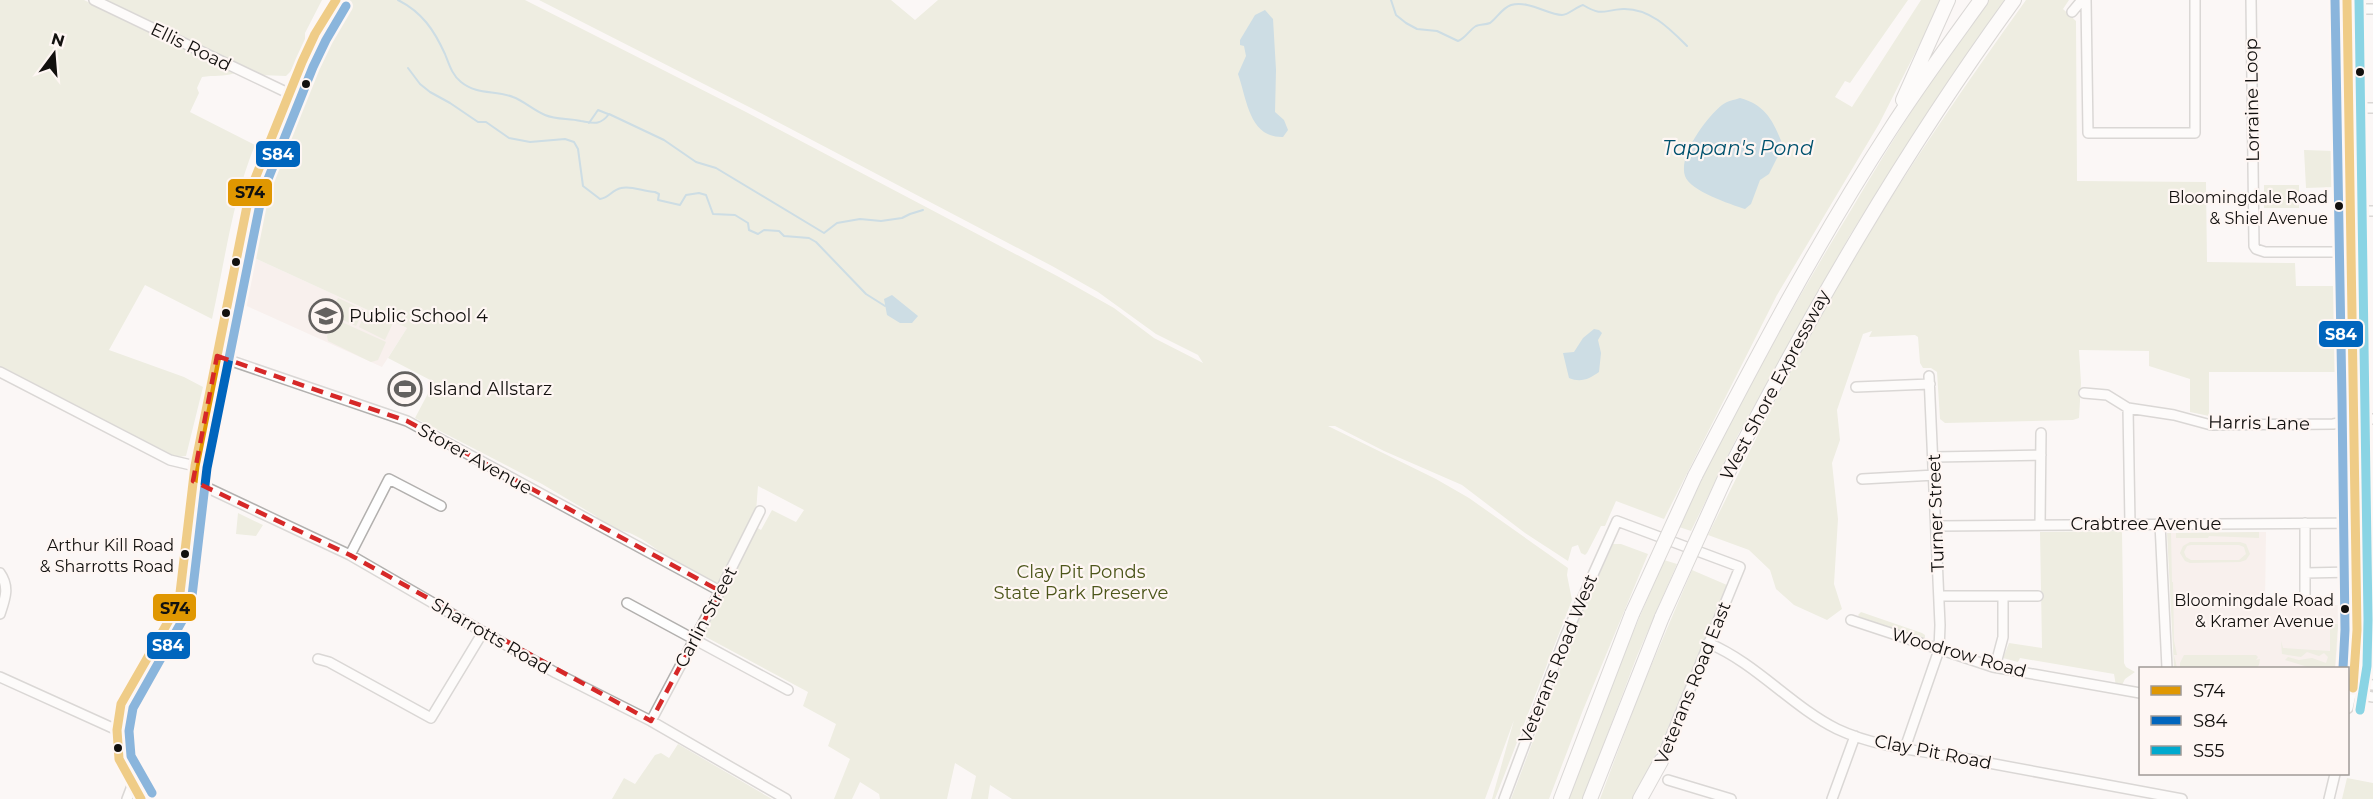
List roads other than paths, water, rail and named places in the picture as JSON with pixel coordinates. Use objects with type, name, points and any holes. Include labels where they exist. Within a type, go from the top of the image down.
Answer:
[{"type":"highway","points":[[1890,129],[1948,0]]},
{"type":"highway","name":"West Shore Expressway","points":[[1561,799],[1632,614],[1695,476],[1773,325],[1890,129],[1982,0]]},
{"type":"highway","name":"West Shore Expressway","points":[[1590,799],[1662,616],[1725,478],[1772,387],[1843,259],[1916,141],[2014,0]]},
{"type":"highway","points":[[1640,799],[1661,761]]},
{"type":"street","name":"Ellis Road","points":[[94,0],[288,93]]},
{"type":"street","points":[[141,799],[119,759],[117,730],[121,704],[177,602],[195,466],[250,191],[288,93],[315,34],[336,0]]},
{"type":"street","points":[[2073,12],[2084,0]]},
{"type":"street","points":[[2084,0],[2088,133],[2195,133],[2195,0]]},
{"type":"street","name":"Lorraine Loop","points":[[2251,0],[2254,246],[2265,252],[2350,252]]},
{"type":"street","points":[[2349,704],[2353,688],[2357,641],[2354,585],[2356,420],[2350,252],[2347,5],[2373,9]]},
{"type":"street","points":[[2347,108],[2373,108]]},
{"type":"street","points":[[2350,211],[2373,211]]},
{"type":"street","name":"Storer Avenue","points":[[217,356],[407,422],[720,591]]},
{"type":"street","points":[[0,372],[170,460],[195,466]]},
{"type":"street","name":"Turner Street","points":[[1856,387],[1930,380],[1937,526],[1939,650],[1905,748]]},
{"type":"street","name":"Harris Lane","points":[[2084,393],[2112,397],[2128,408],[2174,415],[2211,425],[2333,424],[2373,420]]},
{"type":"street","points":[[2128,408],[2130,524]]},
{"type":"street","points":[[2040,525],[2041,433]]},
{"type":"street","points":[[1934,457],[2041,456]]},
{"type":"street","points":[[1862,479],[1935,475]]},
{"type":"street","points":[[350,555],[389,479],[441,506]]},
{"type":"street","name":"Sharrotts Road","points":[[193,482],[350,555],[483,632],[651,721],[786,799]]},
{"type":"street","name":"Carlin Street","points":[[651,721],[760,511]]},
{"type":"street","name":"Veterans Road East","points":[[1617,521],[1740,567],[1647,799]]},
{"type":"street","name":"Veterans Road West","points":[[1504,799],[1561,647],[1617,521]]},
{"type":"street","points":[[2305,523],[2306,597]]},
{"type":"street","name":"Crabtree Avenue","points":[[1937,526],[2373,523]]},
{"type":"street","points":[[2160,524],[2167,667]]},
{"type":"street","points":[[2305,573],[2354,572]]},
{"type":"street","points":[[0,573],[4,579],[6,594],[0,614]]},
{"type":"street","points":[[2354,585],[2373,588]]},
{"type":"street","points":[[1939,596],[2038,596]]},
{"type":"street","points":[[1995,667],[2003,637],[2003,596]]},
{"type":"street","points":[[627,603],[788,690]]},
{"type":"street","name":"Woodrow Road","points":[[1851,620],[1995,667],[2139,693]]},
{"type":"street","points":[[318,659],[329,662],[431,718],[483,632]]},
{"type":"street","name":"Clay Pit Road","points":[[1708,643],[1750,668],[1816,716],[1837,729],[1855,736],[1905,748],[2182,799]]},
{"type":"street","points":[[0,677],[117,730]]},
{"type":"street","points":[[2353,688],[2373,685]]},
{"type":"street","points":[[2353,688],[2362,695],[2373,697]]},
{"type":"street","points":[[1832,799],[1855,736]]},
{"type":"street","points":[[2329,799],[2335,775]]},
{"type":"street","points":[[1668,780],[1731,799]]},
{"type":"street","points":[[127,799],[132,786]]},
{"type":"water","points":[[1265,10],[1273,19],[1276,70],[1275,112],[1284,120],[1288,130],[1283,137],[1272,136],[1256,124],[1247,105],[1238,74],[1246,56],[1240,40],[1255,15]]},
{"type":"water","name":"Tappan's Pond","points":[[1740,98],[1763,110],[1776,129],[1783,146],[1769,174],[1760,180],[1751,204],[1745,209],[1694,187],[1685,176],[1684,167],[1695,137],[1709,118],[1724,104]]},
{"type":"water","points":[[892,295],[918,316],[912,323],[900,323],[887,315],[884,299]]},
{"type":"water","points":[[1594,329],[1602,333],[1598,340],[1601,353],[1599,372],[1585,380],[1569,378],[1563,353],[1574,352],[1583,338]]},
{"type":"waterway","points":[[398,0],[414,10],[426,22],[441,45],[453,73],[467,86],[480,91],[513,97],[554,118],[596,123],[609,114],[664,140],[696,162],[716,168],[824,233],[837,223],[860,219],[881,221],[902,218],[923,210]]},
{"type":"waterway","points":[[1391,0],[1396,15],[1406,23],[1417,29],[1437,31],[1458,41],[1476,26],[1490,23],[1511,5],[1525,4],[1562,15],[1583,5],[1599,12],[1623,9],[1642,12],[1659,21],[1687,46]]},
{"type":"waterway","points":[[408,68],[420,84],[430,92],[478,122],[486,122],[509,138],[530,142],[565,139],[574,142],[578,149],[583,186],[600,199],[625,187],[655,192],[659,194],[658,200],[680,205],[686,195],[699,193],[706,195],[713,214],[735,215],[748,223],[749,230],[758,234],[764,230],[779,231],[784,236],[809,238],[816,242],[866,294],[885,306]]},
{"type":"waterway","points":[[589,123],[598,110],[608,114]]},
{"type":"place","name":"Bloomingdale Road & Shiel Avenue","points":[[2339,206]]},
{"type":"place","name":"Public School 4","points":[[326,316]]},
{"type":"place","name":"Island Allstarz","points":[[405,389]]},
{"type":"place","name":"Arthur Kill Road & Sharrotts Road","points":[[185,554]]},
{"type":"place","name":"Bloomingdale Road & Kramer Avenue","points":[[2345,609]]},
{"type":"park label","name":"Clay Pit Ponds State Park Preserve","points":[[1081,582]]}]
